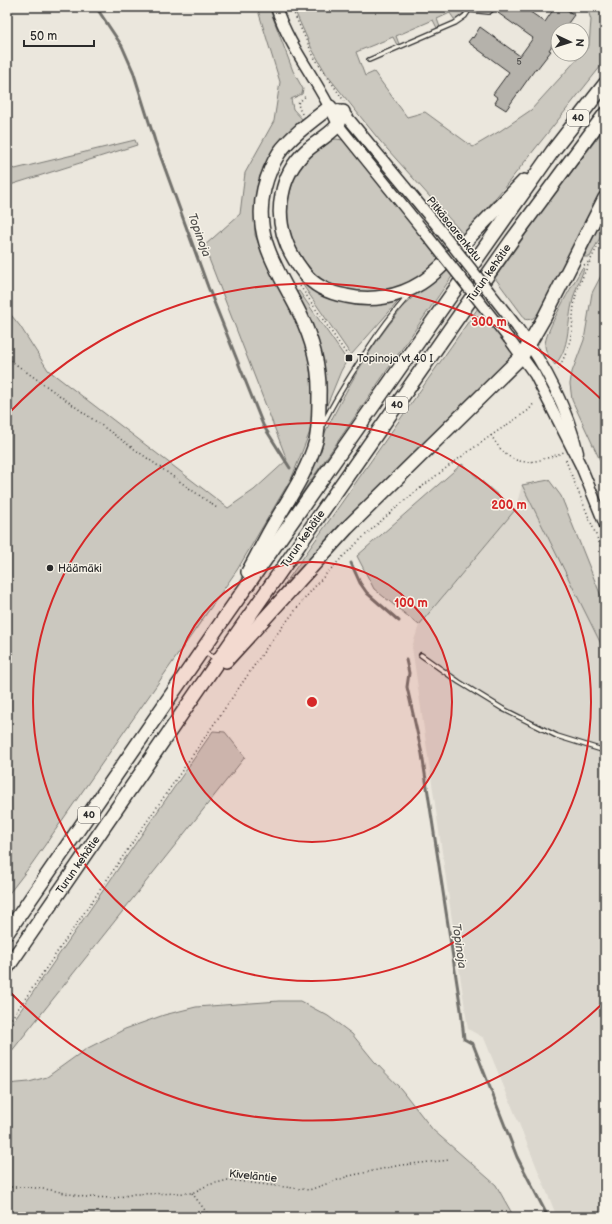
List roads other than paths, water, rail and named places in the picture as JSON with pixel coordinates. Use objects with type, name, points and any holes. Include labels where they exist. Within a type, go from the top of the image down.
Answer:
[{"type":"highway","name":"Turun kehätie","points":[[7,933],[225,617],[552,152],[605,84]]},
{"type":"highway","points":[[225,617],[270,530],[298,483],[316,440],[319,395],[316,359],[311,341],[300,314],[277,270],[264,240],[261,211],[265,184],[270,170],[279,153],[302,130],[330,107]]},
{"type":"highway","points":[[343,112],[338,125],[301,156],[292,168],[285,184],[280,208],[280,220],[282,233],[292,256],[306,275],[327,291],[355,298],[381,298],[421,283],[444,264],[552,152]]},
{"type":"highway","name":"Turun kehätie","points":[[7,968],[218,661],[512,240],[605,114]]},
{"type":"highway","points":[[192,700],[328,548],[522,356],[544,318],[605,198]]},
{"type":"street","name":"Pitkäsaarenkatu","points":[[276,7],[290,40],[330,107],[338,125],[509,339],[535,375],[581,466],[605,525]]},
{"type":"street","name":"Pitkäsaarenkatu","points":[[330,107],[343,112],[434,222],[529,344],[553,384],[560,400],[574,436],[581,466]]},
{"type":"lane","points":[[369,60],[455,23],[465,16],[469,8],[489,12],[495,7]]},
{"type":"lane","points":[[316,440],[334,401],[352,373],[389,320],[421,283]]},
{"type":"lane","points":[[203,650],[218,661]]},
{"type":"lane","points":[[421,655],[459,682],[503,709],[557,736],[605,751]]},
{"type":"waterway","name":"Topinoja","points":[[96,7],[122,46],[133,71],[155,141],[208,287],[263,425],[290,468]]},
{"type":"waterway","name":"Topinoja","points":[[351,563],[360,583],[367,593],[399,621]]},
{"type":"waterway","name":"Topinoja","points":[[406,660],[409,673],[407,687],[422,754],[461,1010],[464,1039],[473,1044],[517,1157],[548,1217]]},
{"type":"place","name":"Topinoja vt 40 I","points":[[349,358]]},
{"type":"place","name":"Häämäki","points":[[50,568]]}]
